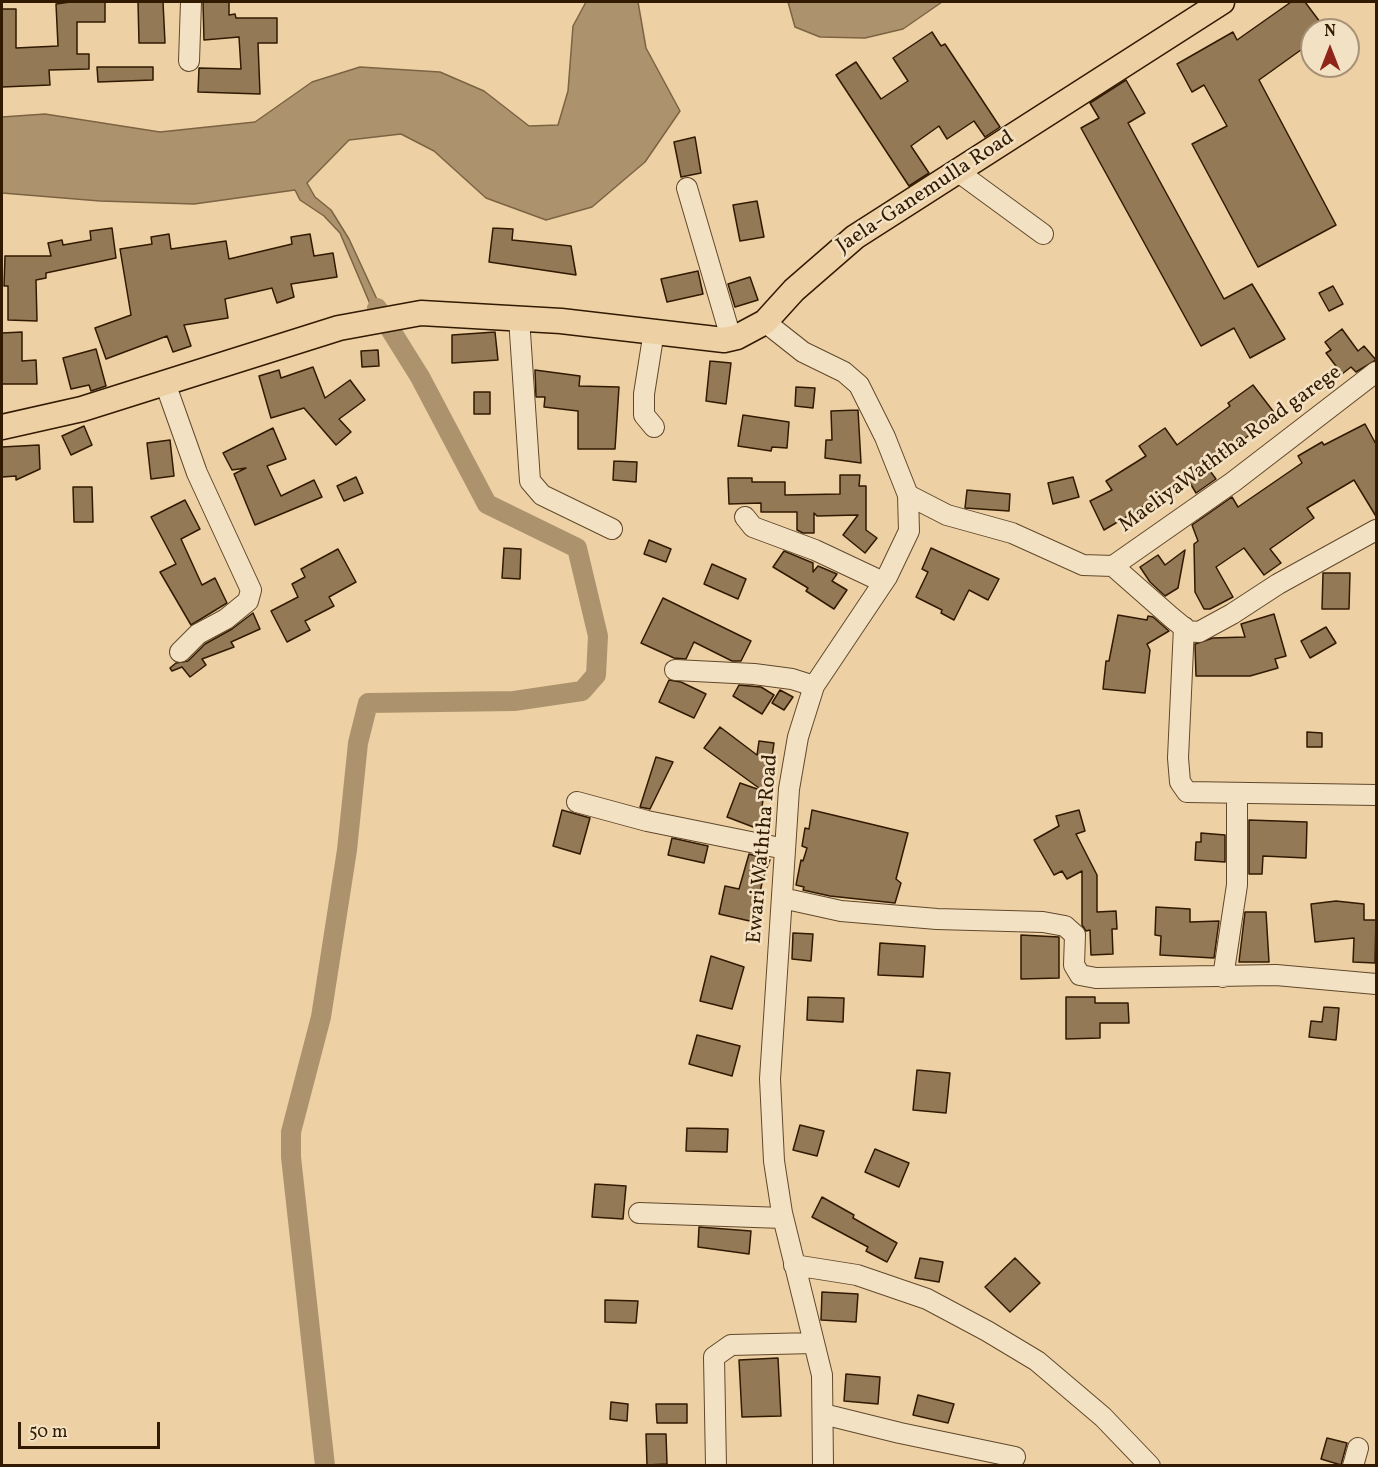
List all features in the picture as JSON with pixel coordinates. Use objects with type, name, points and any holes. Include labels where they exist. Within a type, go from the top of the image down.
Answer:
[{"type":"main road","name":"Jaela-Ganemulla Road","points":[[731,338],[765,322],[834,252],[1222,2]]},
{"type":"main road","points":[[2,427],[81,410],[339,328],[421,313],[519,318],[731,338]]},
{"type":"street","points":[[189,61],[191,2]]},
{"type":"street","points":[[957,171],[1042,234]]},
{"type":"street","points":[[687,188],[731,338]]},
{"type":"street","points":[[519,318],[530,481],[542,495],[612,529]]},
{"type":"street","name":"Ewari Waththa Road","points":[[765,322],[803,352],[844,372],[859,385],[885,437],[908,495],[909,531],[883,582],[814,686],[798,736],[789,789],[770,1079],[774,1161],[783,1218],[822,1375],[823,1466]]},
{"type":"street","points":[[654,331],[644,394],[644,416],[654,427]]},
{"type":"street","name":"MaeliyaWaththa Road garege","points":[[1113,566],[1233,482],[1377,372]]},
{"type":"street","points":[[165,383],[197,473],[251,590],[248,601],[226,619],[198,634],[180,652]]},
{"type":"street","points":[[908,495],[947,515],[1012,533],[1083,565],[1113,566],[1184,627],[1199,632],[1278,584],[1377,530]]},
{"type":"street","points":[[745,518],[753,527],[835,558],[883,582]]},
{"type":"street","points":[[1184,627],[1178,758],[1180,782],[1187,792],[1377,795]]},
{"type":"street","points":[[675,670],[754,674],[792,679],[814,686]]},
{"type":"street","points":[[1223,977],[1237,885],[1238,793]]},
{"type":"street","points":[[577,802],[647,821],[785,849]]},
{"type":"street","points":[[782,898],[841,911],[937,919],[1043,922],[1065,926],[1075,935],[1074,965],[1080,975],[1096,978],[1276,975],[1377,984]]},
{"type":"street","points":[[639,1213],[783,1218]]},
{"type":"street","points":[[794,1265],[857,1275],[927,1299],[987,1331],[1045,1368],[1103,1417],[1150,1466]]},
{"type":"street","points":[[716,1466],[714,1357],[730,1345],[814,1343]]},
{"type":"street","points":[[823,1414],[900,1434],[1015,1457]]},
{"type":"shaded area","points":[[586,2],[638,2],[646,48],[680,111],[645,162],[592,207],[546,220],[486,198],[434,151],[401,134],[349,140],[307,183],[315,197],[331,210],[349,239],[381,308],[373,311],[340,233],[324,216],[300,200],[295,190],[194,204],[100,201],[2,193],[2,117],[45,114],[160,132],[255,122],[312,82],[360,67],[440,72],[484,91],[529,126],[558,125],[568,91],[573,26]]},
{"type":"shaded area","points":[[788,2],[942,2],[903,29],[865,38],[820,37],[795,27]]},
{"type":"building","points":[[105,2],[105,22],[77,22],[77,54],[89,54],[89,69],[49,70],[50,85],[2,87],[2,9],[16,9],[16,48],[58,46],[56,4]]},
{"type":"building","points":[[138,2],[163,2],[165,43],[139,43]]},
{"type":"building","points":[[203,2],[229,2],[229,15],[235,14],[236,18],[277,18],[277,43],[258,43],[260,94],[198,92],[199,68],[241,69],[239,37],[204,40]]},
{"type":"building","points":[[1291,2],[1305,2],[1317,18],[1300,18],[1300,51],[1259,80],[1336,225],[1258,267],[1192,144],[1227,126],[1204,85],[1192,92],[1177,64],[1233,32],[1237,40]]},
{"type":"building","points":[[932,32],[941,46],[945,44],[1000,127],[985,137],[974,121],[947,139],[939,126],[911,146],[929,173],[909,186],[836,75],[856,62],[881,99],[908,81],[893,58]]},
{"type":"building","points":[[97,67],[153,67],[153,80],[98,82]]},
{"type":"building","points":[[1126,80],[1145,113],[1128,123],[1224,299],[1252,284],[1285,339],[1250,358],[1234,328],[1201,346],[1081,128],[1099,118],[1090,103]]},
{"type":"building","points":[[695,137],[701,173],[681,177],[674,142]]},
{"type":"building","points":[[757,201],[764,237],[740,241],[733,205]]},
{"type":"building","points":[[112,228],[116,258],[46,273],[46,278],[36,280],[37,321],[8,320],[8,286],[4,286],[5,256],[51,256],[48,243],[62,240],[63,245],[91,240],[90,231]]},
{"type":"building","points":[[493,228],[513,229],[512,240],[571,246],[576,275],[489,262]]},
{"type":"building","points":[[169,234],[171,249],[226,241],[229,259],[292,244],[291,237],[310,234],[314,256],[333,253],[337,277],[291,284],[294,297],[277,303],[272,288],[225,299],[228,318],[184,325],[191,346],[173,352],[167,336],[106,359],[95,328],[131,315],[120,249],[152,244],[151,237]]},
{"type":"building","points":[[698,271],[703,294],[667,302],[661,279]]},
{"type":"building","points":[[750,277],[758,300],[735,307],[728,284]]},
{"type":"building","points":[[1333,286],[1343,304],[1329,311],[1319,293]]},
{"type":"building","points":[[1342,329],[1358,351],[1364,346],[1376,360],[1356,372],[1351,367],[1342,374],[1326,353],[1331,350],[1325,342]]},
{"type":"building","points":[[22,332],[22,361],[36,360],[37,384],[2,384],[2,333]]},
{"type":"building","points":[[495,332],[498,360],[452,363],[452,335]]},
{"type":"building","points":[[96,349],[106,386],[91,391],[89,385],[71,389],[63,358]]},
{"type":"building","points":[[378,350],[379,366],[362,367],[361,351]]},
{"type":"building","points":[[710,361],[731,363],[726,404],[706,401]]},
{"type":"building","points":[[313,367],[325,398],[350,380],[365,400],[339,419],[351,432],[336,445],[304,408],[271,418],[259,376],[279,370],[281,378]]},
{"type":"building","points":[[535,370],[580,376],[579,386],[619,387],[615,449],[578,449],[578,411],[544,407],[545,397],[536,397]]},
{"type":"building","points":[[1253,385],[1276,415],[1207,467],[1216,479],[1196,493],[1190,483],[1173,495],[1170,491],[1104,530],[1090,501],[1112,490],[1106,481],[1146,456],[1139,446],[1165,428],[1177,445],[1230,406],[1228,403]]},
{"type":"building","points":[[796,387],[815,388],[813,408],[795,406]]},
{"type":"building","points":[[474,392],[490,392],[490,414],[474,414]]},
{"type":"building","points":[[858,410],[861,463],[825,458],[826,440],[832,440],[831,411]]},
{"type":"building","points":[[743,415],[789,422],[787,448],[772,447],[771,451],[738,446]]},
{"type":"building","points":[[1365,424],[1377,446],[1377,518],[1354,480],[1307,508],[1314,518],[1270,549],[1281,563],[1264,575],[1244,548],[1216,567],[1233,597],[1210,609],[1204,609],[1195,592],[1194,544],[1198,541],[1192,525],[1232,497],[1238,507],[1302,463],[1298,456],[1322,442],[1324,445]]},
{"type":"building","points":[[84,426],[92,445],[71,455],[62,436]]},
{"type":"building","points":[[273,428],[286,459],[267,466],[281,496],[314,480],[322,497],[255,525],[234,474],[246,468],[232,470],[223,453]]},
{"type":"building","points":[[170,440],[174,476],[151,479],[147,443]]},
{"type":"building","points":[[39,445],[40,469],[16,480],[16,476],[2,477],[2,447]]},
{"type":"building","points":[[614,461],[637,462],[636,482],[613,480]]},
{"type":"building","points":[[840,475],[860,475],[859,486],[866,486],[866,530],[877,538],[865,553],[843,535],[858,515],[817,516],[814,513],[814,533],[803,533],[797,530],[797,512],[761,512],[761,503],[729,504],[728,478],[752,478],[752,482],[785,482],[785,495],[840,494]]},
{"type":"building","points":[[356,477],[363,493],[344,501],[337,486]]},
{"type":"building","points":[[1073,477],[1079,497],[1053,504],[1048,483]]},
{"type":"building","points":[[73,487],[92,487],[93,522],[74,522]]},
{"type":"building","points":[[967,490],[1010,494],[1009,511],[965,508]]},
{"type":"building","points":[[185,500],[200,529],[181,539],[202,585],[215,578],[227,603],[191,625],[160,572],[176,564],[151,517]]},
{"type":"building","points":[[649,540],[671,549],[666,562],[644,554]]},
{"type":"building","points":[[504,548],[521,549],[520,579],[502,578]]},
{"type":"building","points":[[931,548],[999,579],[988,600],[969,590],[954,620],[941,613],[942,610],[916,597],[928,572],[922,569]]},
{"type":"building","points":[[338,549],[356,582],[329,597],[334,606],[305,621],[310,630],[287,642],[271,611],[298,597],[292,584],[305,577],[301,569]]},
{"type":"building","points":[[1185,550],[1178,588],[1165,596],[1150,582],[1140,567],[1158,555],[1165,565]]},
{"type":"building","points":[[784,551],[813,563],[813,572],[818,566],[837,574],[832,581],[847,590],[834,609],[806,591],[808,588],[773,567]]},
{"type":"building","points":[[712,564],[746,579],[738,599],[704,584]]},
{"type":"building","points":[[1323,573],[1350,573],[1349,609],[1322,609]]},
{"type":"building","points":[[663,598],[751,641],[741,661],[732,661],[694,642],[686,659],[674,658],[641,643]]},
{"type":"building","points":[[253,613],[260,629],[231,642],[234,647],[202,659],[206,665],[190,677],[182,667],[172,671],[170,668],[176,663],[188,661],[205,644],[232,629]]},
{"type":"building","points":[[1274,614],[1286,656],[1275,659],[1278,668],[1250,676],[1196,676],[1195,644],[1213,638],[1245,637],[1241,624]]},
{"type":"building","points":[[1118,615],[1147,620],[1148,616],[1153,617],[1169,631],[1147,644],[1150,650],[1145,693],[1103,689],[1106,661],[1109,661]]},
{"type":"building","points":[[1326,627],[1336,643],[1310,658],[1301,641]]},
{"type":"building","points":[[669,680],[681,682],[706,694],[694,718],[659,702]]},
{"type":"building","points":[[739,685],[761,687],[774,695],[762,714],[733,696]]},
{"type":"building","points":[[780,690],[793,697],[784,710],[772,703]]},
{"type":"building","points":[[720,727],[757,755],[759,741],[774,743],[771,763],[767,762],[762,808],[768,811],[761,830],[727,817],[740,783],[763,791],[704,748]]},
{"type":"building","points":[[1307,732],[1322,733],[1322,747],[1307,747]]},
{"type":"building","points":[[656,757],[673,762],[650,809],[640,807]]},
{"type":"building","points":[[562,810],[590,818],[580,854],[553,846]]},
{"type":"building","points":[[812,810],[908,833],[896,879],[901,883],[895,903],[830,896],[803,890],[804,887],[796,885],[801,860],[803,861],[807,848],[802,846],[805,828],[809,829]]},
{"type":"building","points":[[1079,810],[1085,831],[1076,834],[1097,875],[1097,912],[1116,911],[1117,929],[1112,929],[1113,954],[1091,955],[1090,930],[1086,931],[1082,925],[1082,871],[1067,879],[1062,871],[1054,875],[1034,840],[1059,826],[1056,816]]},
{"type":"building","points":[[1249,820],[1307,822],[1306,858],[1263,856],[1262,874],[1249,874]]},
{"type":"building","points":[[1201,833],[1225,835],[1225,862],[1195,860],[1196,842],[1201,842]]},
{"type":"building","points":[[672,838],[708,846],[704,863],[668,855]]},
{"type":"building","points":[[749,854],[770,860],[763,878],[754,922],[719,914],[725,886],[739,889]]},
{"type":"building","points":[[1336,901],[1364,904],[1364,920],[1376,920],[1375,963],[1353,962],[1354,938],[1315,942],[1311,904]]},
{"type":"building","points":[[1156,907],[1190,909],[1190,922],[1219,921],[1214,958],[1160,955],[1161,936],[1155,935]]},
{"type":"building","points":[[1245,912],[1266,912],[1269,962],[1239,962]]},
{"type":"building","points":[[793,933],[813,934],[811,961],[792,959]]},
{"type":"building","points":[[1021,935],[1059,937],[1059,978],[1021,979]]},
{"type":"building","points":[[880,943],[925,946],[923,977],[878,975]]},
{"type":"building","points":[[711,956],[744,967],[732,1009],[700,1001]]},
{"type":"building","points":[[808,997],[844,998],[843,1022],[807,1020]]},
{"type":"building","points":[[1066,997],[1095,997],[1095,1003],[1128,1003],[1129,1023],[1100,1023],[1100,1038],[1066,1039]]},
{"type":"building","points":[[1324,1007],[1339,1008],[1336,1040],[1309,1037],[1311,1021],[1322,1022]]},
{"type":"building","points":[[697,1035],[740,1046],[732,1076],[689,1064]]},
{"type":"building","points":[[917,1070],[950,1073],[946,1113],[913,1110]]},
{"type":"building","points":[[800,1125],[824,1131],[817,1156],[793,1150]]},
{"type":"building","points":[[687,1128],[728,1129],[727,1152],[686,1151]]},
{"type":"building","points":[[875,1149],[909,1163],[899,1187],[865,1172]]},
{"type":"building","points":[[595,1184],[626,1186],[623,1219],[592,1217]]},
{"type":"building","points":[[822,1197],[897,1243],[887,1262],[866,1251],[868,1247],[812,1217]]},
{"type":"building","points":[[699,1227],[751,1231],[749,1254],[698,1247]]},
{"type":"building","points":[[920,1258],[943,1262],[939,1282],[915,1278]]},
{"type":"building","points":[[1015,1258],[1040,1283],[1010,1312],[985,1287]]},
{"type":"building","points":[[822,1292],[858,1294],[856,1322],[821,1320]]},
{"type":"building","points":[[605,1300],[638,1301],[636,1323],[605,1322]]},
{"type":"building","points":[[778,1358],[781,1416],[742,1417],[739,1360]]},
{"type":"building","points":[[846,1374],[880,1377],[878,1404],[844,1401]]},
{"type":"building","points":[[918,1395],[954,1404],[948,1423],[913,1415]]},
{"type":"building","points":[[611,1402],[628,1404],[627,1421],[610,1419]]},
{"type":"building","points":[[656,1404],[687,1404],[687,1423],[657,1423]]},
{"type":"building","points":[[646,1434],[666,1434],[667,1464],[647,1465]]},
{"type":"building","points":[[1327,1438],[1347,1443],[1341,1465],[1321,1459]]},
{"type":"waterway","points":[[325,1466],[291,1157],[291,1132],[321,1017],[347,850],[358,743],[368,703],[514,701],[582,691],[596,675],[598,636],[577,548],[487,504],[420,377],[377,308]]}]
